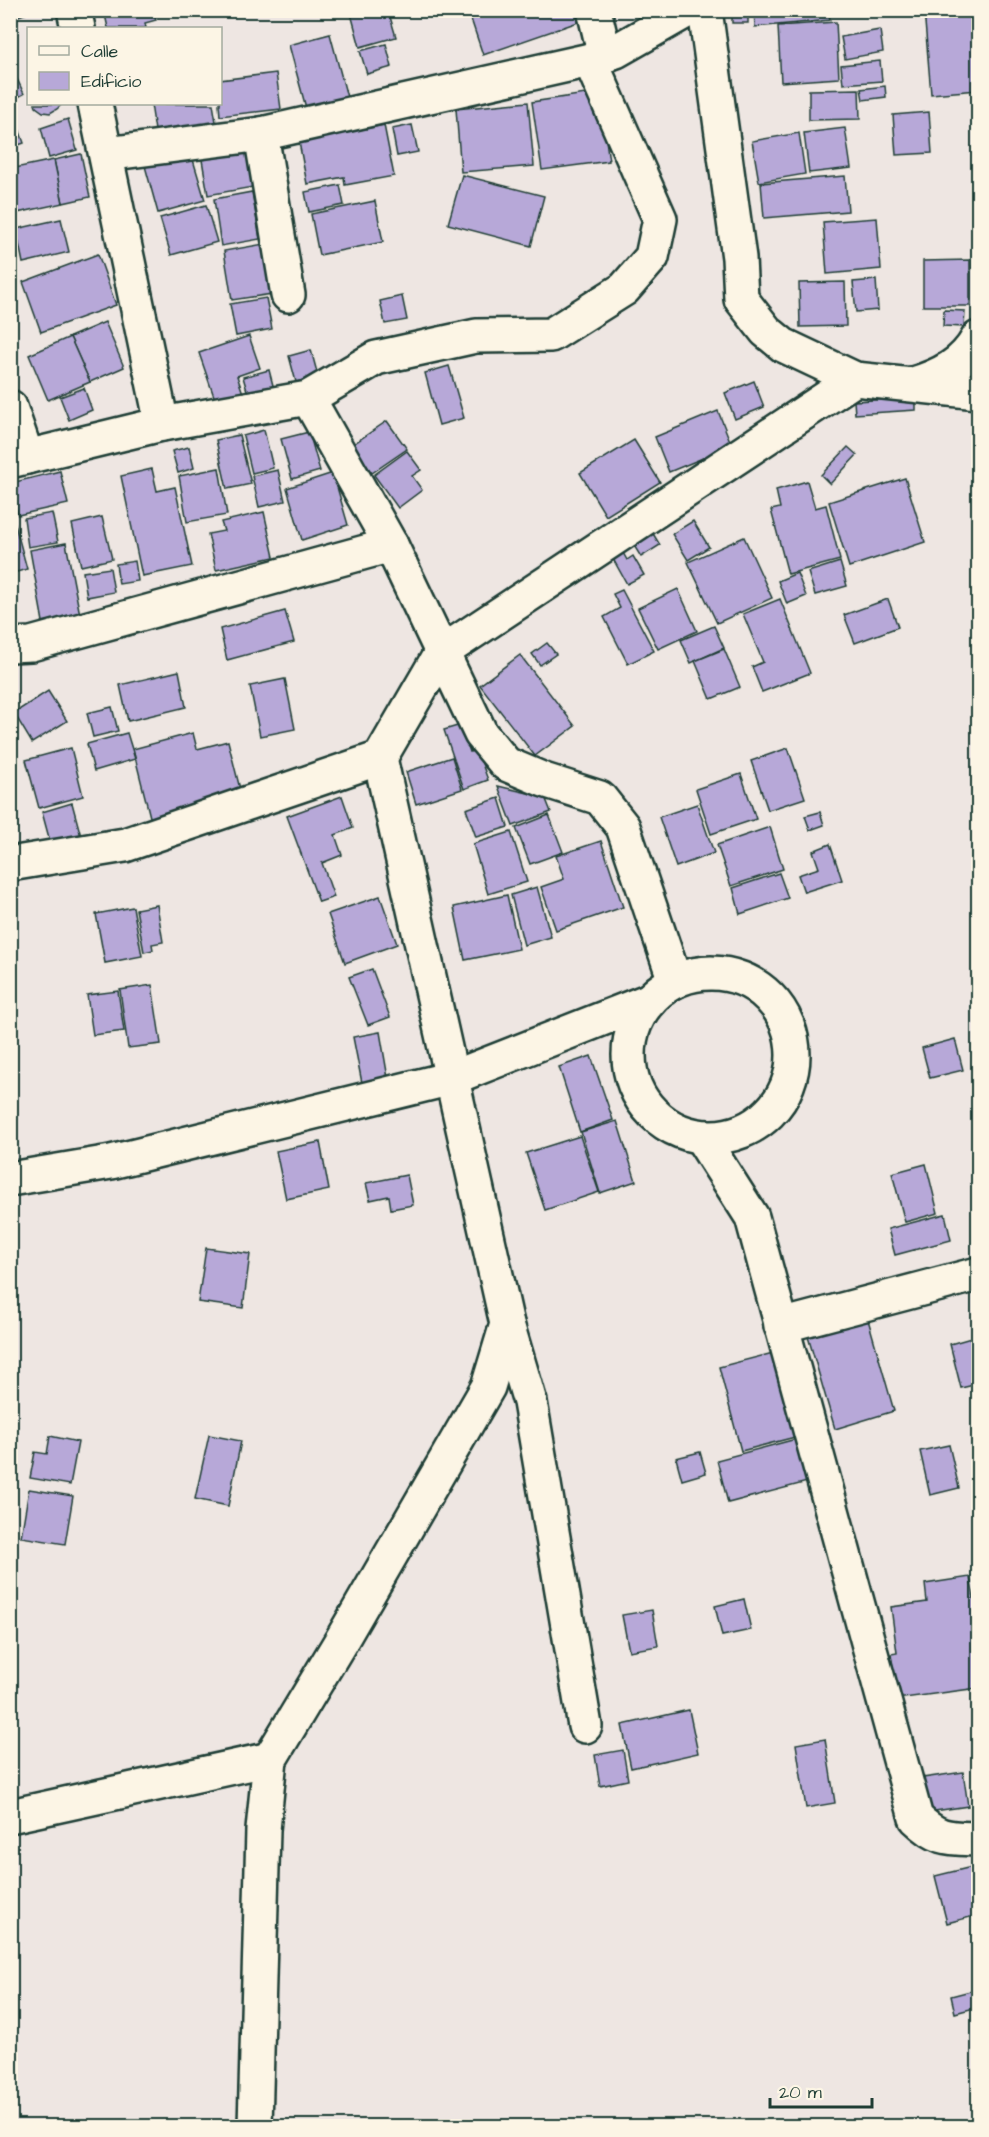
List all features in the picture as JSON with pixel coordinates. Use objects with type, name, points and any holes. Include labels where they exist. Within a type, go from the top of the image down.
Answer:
[{"type":"street","points":[[74,10],[78,27]]},
{"type":"street","points":[[10,407],[19,459],[162,424],[308,398],[376,358],[476,336],[551,335],[624,289],[651,257],[660,219],[604,56],[594,10]]},
{"type":"street","points":[[705,10],[739,258],[741,299],[766,331],[783,345],[855,379],[978,392]]},
{"type":"street","points":[[106,154],[261,134],[604,56],[678,16]]},
{"type":"street","points":[[95,105],[162,424]]},
{"type":"street","points":[[261,134],[288,295]]},
{"type":"street","points":[[912,384],[938,376],[971,351],[978,338]]},
{"type":"street","points":[[10,864],[125,845],[380,759],[441,653],[855,379]]},
{"type":"street","points":[[308,398],[391,545],[481,734],[506,764],[544,780],[600,798],[623,827],[675,981]]},
{"type":"street","points":[[10,645],[31,644],[391,545]]},
{"type":"street","points":[[380,759],[507,1324],[530,1402],[585,1726]]},
{"type":"street","points":[[654,920],[681,953],[752,982],[768,994],[781,1010],[790,1027],[794,1047],[793,1067],[788,1086],[778,1104],[764,1118],[748,1129],[729,1136],[689,1135],[670,1127],[654,1115],[642,1100],[633,1082],[628,1063],[629,1043],[634,1024],[658,991],[675,981],[694,974],[714,972],[733,975]]},
{"type":"street","points":[[10,1179],[111,1162],[452,1078],[650,1000]]},
{"type":"street","points":[[701,1137],[752,1218],[916,1818],[928,1830],[944,1838],[978,1839]]},
{"type":"street","points":[[781,1326],[978,1274]]},
{"type":"street","points":[[255,2127],[263,1830],[270,1759],[488,1387],[507,1324]]},
{"type":"street","points":[[10,1815],[270,1759]]},
{"type":"building","points":[[10,10],[36,10],[10,19]]},
{"type":"building","points":[[104,10],[153,10],[156,20],[145,23],[146,27],[108,27]]},
{"type":"building","points":[[350,10],[388,10],[396,37],[360,47]]},
{"type":"building","points":[[468,10],[577,10],[581,21],[483,55]]},
{"type":"building","points":[[732,10],[748,10],[748,23],[732,23]]},
{"type":"building","points":[[754,10],[829,10],[830,20],[755,27]]},
{"type":"building","points":[[924,10],[978,10],[978,90],[931,94]]},
{"type":"building","points":[[836,22],[839,78],[781,82],[778,26]]},
{"type":"building","points":[[880,30],[883,52],[845,59],[841,37]]},
{"type":"building","points":[[330,34],[347,97],[306,108],[289,45]]},
{"type":"building","points":[[386,44],[392,67],[367,74],[360,51]]},
{"type":"building","points":[[880,61],[882,81],[843,84],[841,65]]},
{"type":"building","points":[[10,66],[24,94],[10,101]]},
{"type":"building","points":[[276,73],[281,109],[220,116],[222,80]]},
{"type":"building","points":[[885,86],[886,97],[863,100],[861,89]]},
{"type":"building","points":[[859,89],[860,119],[809,120],[809,90]]},
{"type":"building","points":[[599,92],[609,161],[542,170],[532,102]]},
{"type":"building","points":[[528,102],[534,166],[461,172],[456,109]]},
{"type":"building","points":[[35,105],[61,105],[50,113],[43,112]]},
{"type":"building","points":[[151,105],[213,105],[217,128],[156,137]]},
{"type":"building","points":[[13,112],[24,143],[10,148],[10,113]]},
{"type":"building","points":[[929,112],[932,153],[896,155],[893,115]]},
{"type":"building","points":[[68,119],[77,150],[49,158],[41,128]]},
{"type":"building","points":[[384,125],[394,176],[345,185],[344,177],[307,184],[299,142]]},
{"type":"building","points":[[412,125],[418,152],[397,156],[392,129]]},
{"type":"building","points":[[845,128],[851,168],[809,173],[804,133]]},
{"type":"building","points":[[799,133],[805,174],[759,182],[752,141]]},
{"type":"building","points":[[246,147],[253,187],[208,195],[201,154]]},
{"type":"building","points":[[191,153],[205,200],[158,213],[145,166]]},
{"type":"building","points":[[81,154],[90,197],[63,203],[54,160]]},
{"type":"building","points":[[54,160],[63,203],[17,213],[10,183],[10,169]]},
{"type":"building","points":[[462,175],[544,196],[531,246],[448,224]]},
{"type":"building","points":[[845,176],[848,211],[764,218],[761,183]]},
{"type":"building","points":[[340,185],[344,205],[309,212],[305,192]]},
{"type":"building","points":[[252,192],[260,239],[221,246],[214,199]]},
{"type":"building","points":[[375,201],[383,242],[319,255],[311,214]]},
{"type":"building","points":[[206,205],[217,242],[171,255],[160,218]]},
{"type":"building","points":[[877,218],[881,269],[827,274],[823,222]]},
{"type":"building","points":[[61,219],[69,252],[23,263],[16,229]]},
{"type":"building","points":[[264,244],[272,294],[232,300],[224,251]]},
{"type":"building","points":[[98,254],[116,305],[41,332],[23,282]]},
{"type":"building","points":[[970,260],[970,306],[923,306],[923,261]]},
{"type":"building","points":[[876,280],[878,310],[856,312],[853,282]]},
{"type":"building","points":[[845,282],[846,326],[800,327],[799,283]]},
{"type":"building","points":[[402,296],[407,320],[385,324],[380,301]]},
{"type":"building","points":[[266,298],[272,329],[236,336],[230,304]]},
{"type":"building","points":[[944,310],[965,311],[964,327],[943,326]]},
{"type":"building","points":[[105,322],[124,367],[90,382],[70,337]]},
{"type":"building","points":[[249,336],[260,368],[237,376],[245,399],[218,408],[199,353]]},
{"type":"building","points":[[70,337],[90,382],[48,400],[29,355]]},
{"type":"building","points":[[311,350],[318,376],[296,382],[289,356]]},
{"type":"building","points":[[449,366],[464,418],[439,425],[425,373]]},
{"type":"building","points":[[269,370],[276,397],[251,404],[243,377]]},
{"type":"building","points":[[754,381],[764,407],[735,419],[725,393]]},
{"type":"building","points":[[84,388],[92,410],[69,420],[60,397]]},
{"type":"building","points":[[916,398],[916,410],[855,414],[854,401]]},
{"type":"building","points":[[718,411],[732,446],[669,472],[655,437]]},
{"type":"building","points":[[387,421],[407,449],[372,473],[352,445]]},
{"type":"building","points":[[264,430],[273,468],[252,473],[243,436]]},
{"type":"building","points":[[309,432],[320,471],[292,479],[281,439]]},
{"type":"building","points":[[239,435],[251,484],[227,489],[216,440]]},
{"type":"building","points":[[634,440],[660,482],[606,516],[580,473]]},
{"type":"building","points":[[189,447],[194,468],[178,473],[172,451]]},
{"type":"building","points":[[848,447],[857,455],[830,484],[821,475]]},
{"type":"building","points":[[407,451],[421,470],[412,476],[422,490],[398,508],[374,475]]},
{"type":"building","points":[[219,468],[227,515],[187,522],[179,476]]},
{"type":"building","points":[[152,469],[157,491],[175,487],[192,566],[142,576],[121,476]]},
{"type":"building","points":[[278,470],[285,501],[259,507],[252,476]]},
{"type":"building","points":[[60,471],[68,504],[18,515],[11,483]]},
{"type":"building","points":[[333,473],[348,525],[302,540],[287,488]]},
{"type":"building","points":[[905,478],[925,542],[849,567],[829,502]]},
{"type":"building","points":[[807,481],[815,508],[826,505],[840,560],[788,574],[771,510],[780,508],[776,490]]},
{"type":"building","points":[[10,506],[27,569],[10,574]]},
{"type":"building","points":[[264,512],[274,557],[216,570],[208,534],[224,531],[221,522]]},
{"type":"building","points":[[52,513],[58,542],[28,547],[24,518]]},
{"type":"building","points":[[102,517],[112,559],[81,566],[72,524]]},
{"type":"building","points":[[693,521],[709,547],[688,560],[672,534]]},
{"type":"building","points":[[652,532],[660,545],[641,557],[633,544]]},
{"type":"building","points":[[744,537],[772,598],[717,623],[688,562]]},
{"type":"building","points":[[66,543],[80,615],[43,622],[30,550]]},
{"type":"building","points":[[622,551],[627,560],[633,556],[644,575],[627,584],[612,557]]},
{"type":"building","points":[[135,561],[138,581],[119,584],[116,564]]},
{"type":"building","points":[[840,562],[847,586],[815,595],[808,572]]},
{"type":"building","points":[[110,568],[114,592],[87,597],[83,572]]},
{"type":"building","points":[[797,573],[806,596],[787,604],[778,581]]},
{"type":"building","points":[[678,589],[697,631],[658,649],[638,608]]},
{"type":"building","points":[[622,590],[654,651],[628,664],[604,617],[620,608],[613,594]]},
{"type":"building","points":[[780,599],[810,673],[762,692],[752,667],[763,662],[743,614]]},
{"type":"building","points":[[888,599],[898,627],[855,643],[844,615]]},
{"type":"building","points":[[285,611],[294,642],[227,660],[220,629]]},
{"type":"building","points":[[714,626],[724,648],[691,663],[681,640]]},
{"type":"building","points":[[547,643],[556,654],[540,665],[532,654]]},
{"type":"building","points":[[724,649],[740,687],[711,699],[695,661]]},
{"type":"building","points":[[520,655],[575,726],[535,756],[480,685]]},
{"type":"building","points":[[179,671],[186,707],[128,721],[120,685]]},
{"type":"building","points":[[285,679],[295,729],[260,736],[250,686]]},
{"type":"building","points":[[48,691],[67,721],[32,743],[14,713]]},
{"type":"building","points":[[112,707],[118,731],[93,737],[87,713]]},
{"type":"building","points":[[461,725],[470,752],[477,750],[488,780],[464,789],[444,730]]},
{"type":"building","points":[[127,733],[135,759],[94,771],[87,744]]},
{"type":"building","points":[[193,733],[197,749],[228,741],[241,793],[153,829],[133,749]]},
{"type":"building","points":[[71,748],[83,796],[39,808],[26,760]]},
{"type":"building","points":[[788,748],[805,798],[768,810],[751,761]]},
{"type":"building","points":[[452,757],[462,789],[416,804],[406,772]]},
{"type":"building","points":[[741,774],[756,819],[711,834],[696,789]]},
{"type":"building","points":[[498,786],[545,797],[551,812],[513,826]]},
{"type":"building","points":[[342,796],[353,828],[335,835],[342,855],[322,863],[334,897],[319,902],[287,816]]},
{"type":"building","points":[[499,798],[508,827],[476,837],[466,809]]},
{"type":"building","points":[[72,803],[82,840],[52,849],[42,812]]},
{"type":"building","points":[[697,804],[714,853],[676,867],[659,817]]},
{"type":"building","points":[[820,812],[824,825],[810,830],[805,816]]},
{"type":"building","points":[[549,815],[563,852],[530,864],[516,828]]},
{"type":"building","points":[[770,827],[783,869],[731,886],[717,845]]},
{"type":"building","points":[[511,832],[527,882],[488,894],[473,844]]},
{"type":"building","points":[[601,841],[623,907],[556,930],[541,887],[564,879],[556,856]]},
{"type":"building","points":[[830,844],[842,880],[804,892],[798,875],[819,868],[813,851]]},
{"type":"building","points":[[779,873],[788,898],[740,914],[733,888]]},
{"type":"building","points":[[537,887],[551,937],[524,945],[511,895]]},
{"type":"building","points":[[507,895],[519,949],[465,960],[454,907]]},
{"type":"building","points":[[380,896],[397,944],[345,963],[328,914]]},
{"type":"building","points":[[157,905],[163,942],[152,944],[153,950],[144,952],[136,909]]},
{"type":"building","points":[[133,907],[142,956],[105,963],[96,914]]},
{"type":"building","points":[[372,969],[390,1017],[368,1025],[349,977]]},
{"type":"building","points":[[152,985],[161,1044],[128,1048],[120,990]]},
{"type":"building","points":[[118,991],[124,1031],[93,1035],[87,995]]},
{"type":"building","points":[[380,1032],[388,1078],[362,1083],[353,1037]]},
{"type":"building","points":[[955,1039],[963,1070],[930,1078],[922,1048]]},
{"type":"building","points":[[591,1056],[613,1120],[580,1132],[559,1067]]},
{"type":"building","points":[[617,1121],[636,1181],[600,1193],[581,1132]]},
{"type":"building","points":[[580,1136],[599,1192],[545,1210],[526,1153]]},
{"type":"building","points":[[320,1142],[329,1190],[286,1199],[276,1151]]},
{"type":"building","points":[[926,1164],[938,1213],[905,1222],[892,1173]]},
{"type":"building","points":[[407,1175],[413,1205],[391,1209],[389,1196],[370,1200],[366,1183]]},
{"type":"building","points":[[945,1214],[951,1240],[895,1255],[888,1229]]},
{"type":"building","points":[[206,1248],[250,1254],[243,1308],[198,1302]]},
{"type":"building","points":[[867,1316],[894,1411],[835,1429],[807,1333]]},
{"type":"building","points":[[978,1336],[978,1384],[961,1388],[950,1344]]},
{"type":"building","points":[[777,1352],[799,1436],[741,1451],[719,1367]]},
{"type":"building","points":[[209,1435],[241,1441],[228,1506],[195,1499]]},
{"type":"building","points":[[50,1436],[78,1442],[70,1485],[30,1478],[35,1452],[47,1454]]},
{"type":"building","points":[[800,1438],[811,1481],[728,1503],[717,1460]]},
{"type":"building","points":[[949,1445],[959,1488],[930,1495],[920,1451]]},
{"type":"building","points":[[700,1452],[706,1473],[682,1480],[676,1458]]},
{"type":"building","points":[[29,1489],[73,1496],[65,1544],[21,1537]]},
{"type":"building","points":[[970,1577],[974,1599],[978,1598],[978,1688],[897,1699],[891,1654],[897,1653],[891,1607],[927,1602],[925,1584]]},
{"type":"building","points":[[744,1599],[751,1630],[722,1636],[715,1606]]},
{"type":"building","points":[[652,1610],[658,1646],[629,1651],[622,1615]]},
{"type":"building","points":[[689,1710],[698,1753],[631,1768],[622,1725]]},
{"type":"building","points":[[825,1739],[835,1803],[806,1808],[796,1744]]},
{"type":"building","points":[[623,1750],[628,1780],[600,1786],[595,1755]]},
{"type":"building","points":[[963,1772],[968,1806],[928,1812],[923,1778]]},
{"type":"building","points":[[976,1866],[978,1915],[947,1923],[935,1876]]},
{"type":"building","points":[[978,1989],[978,2007],[955,2013],[951,1996]]}]
